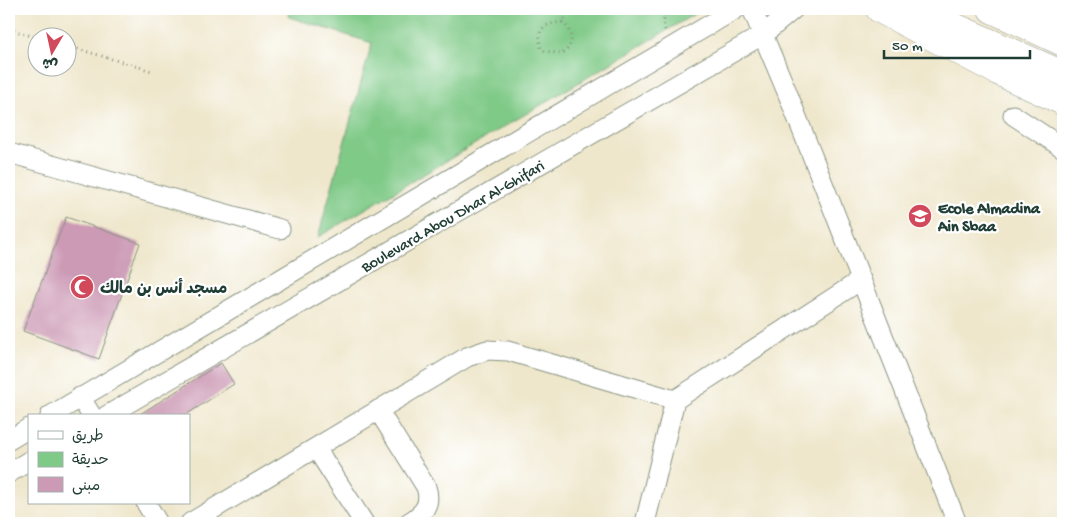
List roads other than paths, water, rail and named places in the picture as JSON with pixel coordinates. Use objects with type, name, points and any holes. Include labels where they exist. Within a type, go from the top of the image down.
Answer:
[{"type":"main road","points":[[880,9],[998,71],[1063,101]]},
{"type":"main road","points":[[912,9],[1063,75]]},
{"type":"main road","points":[[992,9],[1063,42]]},
{"type":"main road","points":[[1046,9],[1063,17]]},
{"type":"street","name":"Boulevard Abou Dhar Al-Ghifari","points":[[53,414],[736,9]]},
{"type":"street","points":[[752,9],[764,34],[956,523]]},
{"type":"street","name":"Boulevard Abou Dhar Al-Ghifari","points":[[109,414],[764,34],[794,9]]},
{"type":"street","points":[[1012,115],[1063,148]]},
{"type":"street","points":[[9,153],[280,229]]},
{"type":"street","points":[[645,523],[675,400],[861,280]]},
{"type":"street","points":[[190,523],[467,357],[487,350],[508,351],[675,400]]},
{"type":"street","points":[[80,397],[91,414]]},
{"type":"street","points":[[378,410],[428,492],[424,511],[408,523]]},
{"type":"street","points":[[9,440],[28,429]]},
{"type":"street","points":[[316,448],[364,523]]},
{"type":"street","points":[[9,473],[28,462]]},
{"type":"street","points":[[147,504],[158,523]]},
{"type":"place","name":"Ecole Almadina Ain Sbaa","points":[[920,216]]},
{"type":"place","name":"مسجد أنس بن مالك","points":[[82,287]]}]
